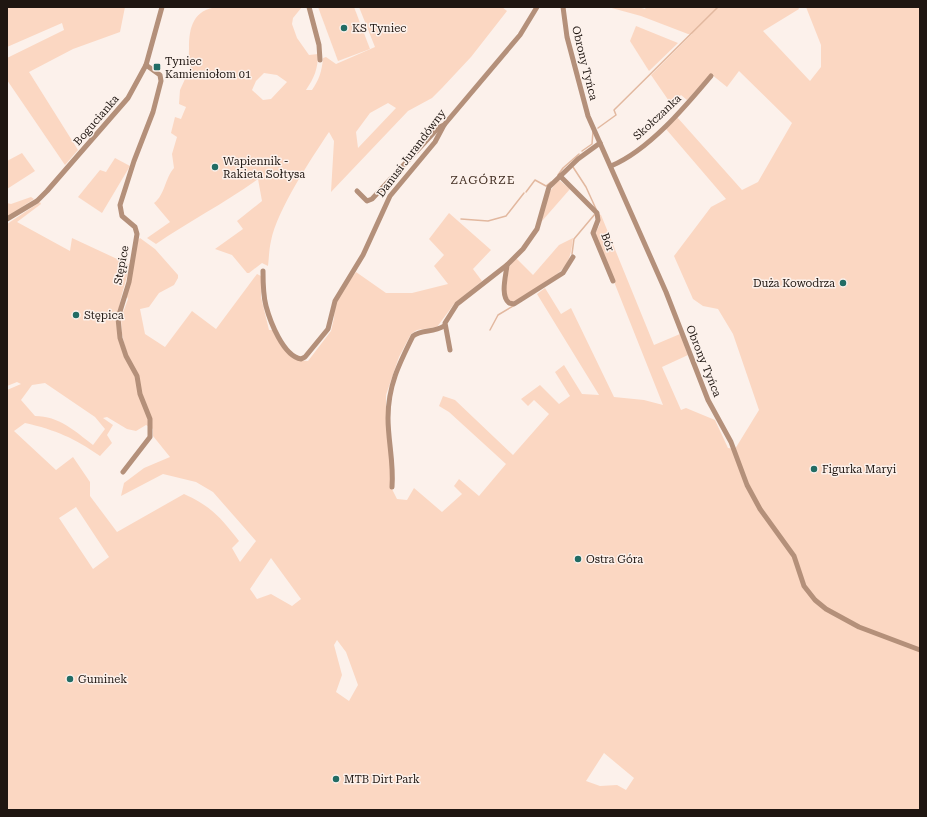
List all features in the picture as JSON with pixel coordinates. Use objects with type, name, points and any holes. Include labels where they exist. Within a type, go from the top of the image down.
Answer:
[{"type":"street","name":"Bogucianka","points":[[7,219],[37,201],[47,192],[128,98],[146,65],[162,7]]},
{"type":"street","points":[[309,7],[320,45],[320,60]]},
{"type":"street","name":"Danusi Jurandówny","points":[[263,271],[266,307],[279,339],[294,356],[301,359],[306,357],[328,329],[335,301],[363,255],[383,208],[390,196],[435,142],[444,125],[520,35],[537,7]]},
{"type":"street","name":"Obrony Tyńca","points":[[563,7],[567,37],[582,96],[600,143],[666,292],[708,400],[731,442],[747,485],[760,509],[794,556],[804,586],[815,600],[839,617],[869,632],[920,650]]},
{"type":"street","name":"Stępice","points":[[123,472],[150,437],[150,419],[140,394],[137,376],[126,356],[120,338],[118,318],[130,275],[137,234],[135,227],[122,216],[120,205],[134,161],[153,112],[161,81],[160,76],[146,65]]},
{"type":"street","name":"Skołczanka","points":[[611,166],[630,156],[652,138],[688,102],[711,76]]},
{"type":"street","points":[[357,191],[366,201],[372,199],[439,127],[444,125]]},
{"type":"street","points":[[450,350],[444,326],[447,317],[457,304],[507,265],[531,239],[537,229],[549,187],[600,143]]},
{"type":"street","name":"Bór","points":[[560,176],[597,213],[598,220],[593,233],[612,281]]},
{"type":"street","points":[[507,265],[504,294],[509,304],[514,304],[563,272],[573,257]]},
{"type":"street","points":[[392,487],[393,456],[388,420],[393,379],[413,336],[424,331],[438,330],[444,326]]},
{"type":"shaded area","points":[[7,7],[125,7],[120,32],[73,49],[29,72],[78,150],[65,165],[7,80],[7,58],[64,30],[62,23],[7,47]]},
{"type":"shaded area","points":[[217,7],[302,7],[293,18],[292,24],[297,38],[309,55],[318,54],[315,73],[306,90],[312,90],[317,83],[323,58],[326,57],[336,64],[375,47],[359,7],[502,7],[507,11],[471,57],[442,88],[432,98],[408,111],[331,192],[334,141],[329,132],[287,200],[280,215],[271,241],[268,266],[262,263],[247,273],[232,255],[215,249],[243,229],[237,221],[262,201],[258,179],[156,244],[147,238],[170,222],[154,203],[158,200],[174,168],[172,154],[177,137],[171,133],[175,117],[181,119],[186,107],[179,104],[180,90],[191,66],[189,62],[190,33],[194,20],[198,15],[209,9]],"holes":[[[264,73],[277,75],[287,82],[271,99],[263,100],[252,90],[256,81]],[[388,103],[396,108],[358,148],[356,132],[370,113]]]},
{"type":"shaded area","name":"KS Tyniec","points":[[318,7],[354,7],[370,49],[338,61]]},
{"type":"shaded area","points":[[608,7],[638,7],[645,9],[646,7],[798,7],[799,9],[763,31],[810,81],[821,67],[821,45],[806,7],[920,7],[920,810],[7,810],[7,390],[21,384],[17,382],[7,386],[7,224],[40,202],[41,204],[17,222],[70,251],[72,238],[130,265],[117,321],[121,346],[136,376],[127,355],[122,334],[121,318],[128,299],[126,295],[138,240],[140,238],[155,249],[178,275],[174,285],[159,293],[149,307],[140,309],[145,334],[165,347],[192,311],[216,329],[257,274],[261,276],[261,297],[269,330],[273,330],[281,344],[296,360],[308,361],[331,331],[334,318],[335,301],[356,272],[386,293],[412,293],[448,284],[434,266],[444,255],[429,239],[449,213],[491,250],[473,269],[482,281],[454,304],[437,327],[417,330],[411,334],[399,357],[386,395],[386,422],[390,455],[390,485],[397,499],[407,500],[414,488],[442,512],[462,494],[454,486],[459,479],[479,496],[506,464],[449,412],[439,406],[443,396],[455,400],[513,455],[549,414],[534,400],[528,406],[521,399],[540,385],[559,404],[570,396],[555,372],[564,365],[582,394],[599,395],[537,294],[545,288],[561,314],[571,308],[614,397],[644,400],[663,405],[595,234],[600,224],[599,214],[601,215],[654,345],[680,334],[688,355],[662,367],[681,410],[686,408],[715,420],[728,448],[735,449],[759,410],[733,334],[718,309],[703,306],[693,299],[674,256],[711,207],[726,199],[666,129],[677,117],[742,190],[758,182],[792,123],[739,71],[727,87],[711,74],[687,100],[681,95],[671,104],[651,75],[692,34],[688,34],[641,16]],"holes":[[[45,383],[95,417],[105,429],[93,445],[59,421],[35,416],[21,400],[32,385]],[[107,417],[127,429],[136,431],[146,425],[153,429],[153,436],[170,457],[144,468],[124,483],[121,496],[163,474],[196,482],[213,492],[256,541],[240,562],[232,548],[239,541],[233,533],[209,508],[184,494],[117,532],[90,496],[90,482],[73,457],[56,470],[14,431],[25,423],[46,429],[73,439],[100,456],[112,443],[107,435],[113,425],[103,418]],[[76,507],[109,557],[93,569],[59,518]],[[271,558],[301,599],[292,606],[271,594],[257,599],[250,589]],[[337,640],[346,652],[358,685],[349,701],[336,692],[342,675],[334,645]],[[604,753],[634,778],[626,790],[617,785],[600,786],[586,781]]]},
{"type":"shaded area","points":[[636,26],[678,43],[649,71],[630,41]]},
{"type":"shaded area","points":[[22,153],[35,171],[7,189],[7,161]]},
{"type":"shaded area","points":[[115,158],[130,166],[102,213],[78,197],[100,170],[106,172]]},
{"type":"shaded area","points":[[559,180],[570,189],[542,221],[549,194]]},
{"type":"shaded area","points":[[31,197],[34,199],[7,217],[7,203],[11,204]]},
{"type":"shaded area","points":[[573,238],[572,248],[564,268],[542,286],[524,297],[511,302],[505,294],[509,267],[516,258],[533,275],[559,245]]},
{"type":"waterway","points":[[598,128],[616,115],[614,110],[718,7]]},
{"type":"waterway","points":[[582,151],[592,144],[593,131]]},
{"type":"waterway","points":[[558,175],[563,168],[579,154]]},
{"type":"waterway","points":[[573,167],[586,187],[596,209]]},
{"type":"waterway","points":[[526,192],[535,180],[546,186],[551,182]]},
{"type":"waterway","points":[[461,219],[488,221],[506,216],[524,193]]},
{"type":"waterway","points":[[572,254],[574,239],[595,214]]},
{"type":"waterway","points":[[490,330],[498,315],[513,306]]},
{"type":"place","name":"KS Tyniec","points":[[344,28]]},
{"type":"place","name":"Tyniec Kamieniołom 01","points":[[157,67]]},
{"type":"place","name":"Wapiennik - Rakieta Sołtysa","points":[[215,167]]},
{"type":"place","name":"Duża Kowodrza","points":[[843,283]]},
{"type":"place","name":"Stępica","points":[[76,315]]},
{"type":"place","name":"Figurka Maryi","points":[[814,469]]},
{"type":"place","name":"Ostra Góra","points":[[578,559]]},
{"type":"place","name":"Guminek","points":[[70,679]]},
{"type":"place","name":"MTB Dirt Park","points":[[336,779]]},
{"type":"district","name":"ZAGÓRZE","points":[[483,180]]}]
